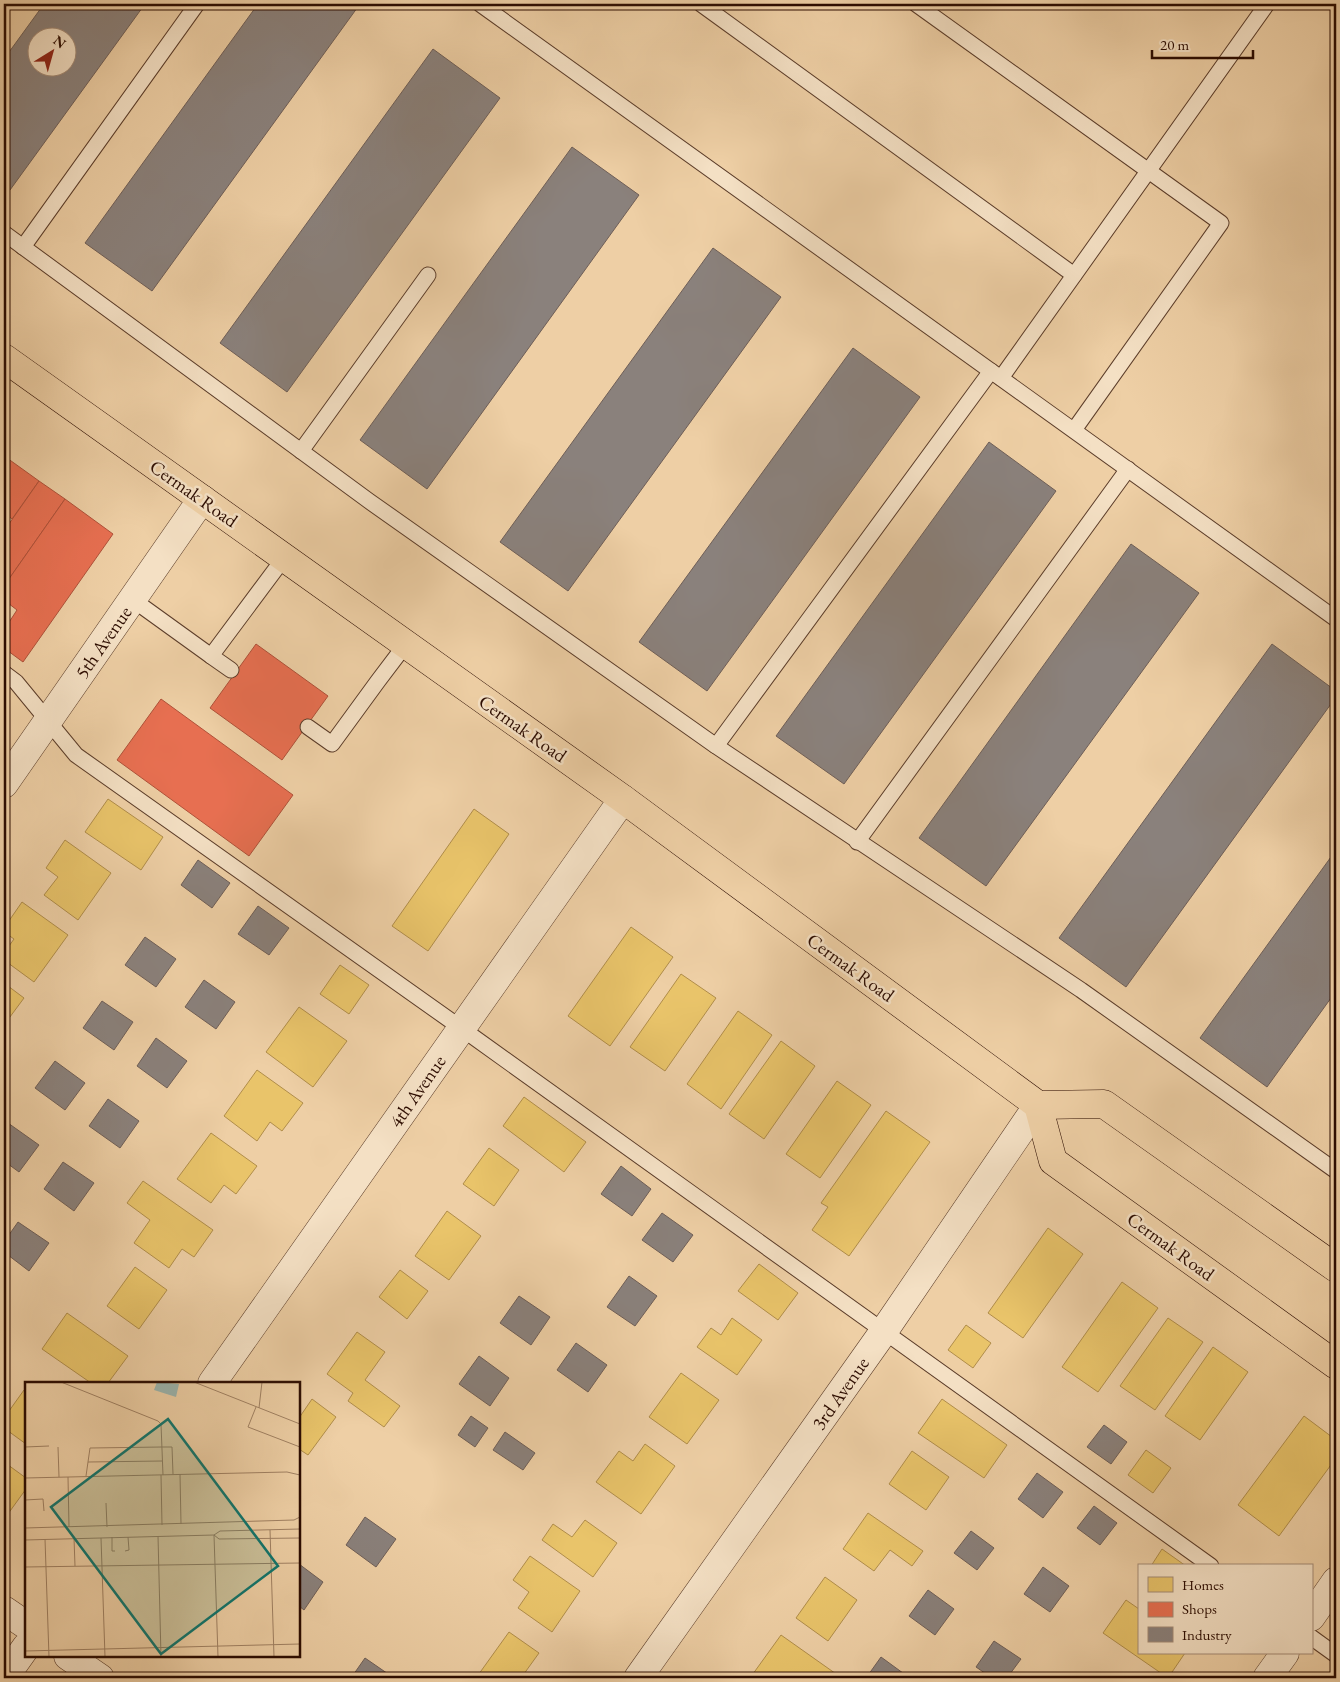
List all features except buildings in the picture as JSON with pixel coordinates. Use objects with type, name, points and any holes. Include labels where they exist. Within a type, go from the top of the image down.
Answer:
[{"type":"main road","name":"Cermak Road","points":[[4,358],[623,799],[1038,1105],[1054,1161],[1336,1365]]},
{"type":"main road","points":[[1038,1105],[1104,1104],[1336,1268]]},
{"type":"street","name":"5th Avenue","points":[[4,784],[202,499]]},
{"type":"street","name":"4th Avenue","points":[[213,1382],[623,799]]},
{"type":"street","name":"3rd Avenue","points":[[638,1678],[884,1331],[1038,1105]]},
{"type":"street","points":[[1312,1616],[1336,1581]]},
{"type":"street","points":[[4,1610],[25,1624]]},
{"type":"street","points":[[4,1678],[25,1648]]},
{"type":"street","points":[[1267,1678],[1284,1654]]},
{"type":"street","points":[[69,1657],[100,1678]]},
{"type":"lane","points":[[24,247],[197,4]]},
{"type":"lane","points":[[480,4],[1336,619]]},
{"type":"lane","points":[[701,4],[1074,275]]},
{"type":"lane","points":[[916,4],[1222,223],[1074,430]]},
{"type":"lane","points":[[716,746],[996,374],[1074,275],[1267,4]]},
{"type":"lane","points":[[4,233],[377,506],[716,746],[1081,990],[1336,1171]]},
{"type":"lane","points":[[301,451],[428,276]]},
{"type":"lane","points":[[857,842],[1128,469]]},
{"type":"lane","points":[[211,656],[284,558]]},
{"type":"lane","points":[[132,600],[231,670]]},
{"type":"lane","points":[[308,727],[332,744],[406,644]]},
{"type":"lane","points":[[4,673],[16,682],[76,755],[461,1028],[1209,1564]]},
{"type":"lane","points":[[1312,1638],[1336,1655]]}]
